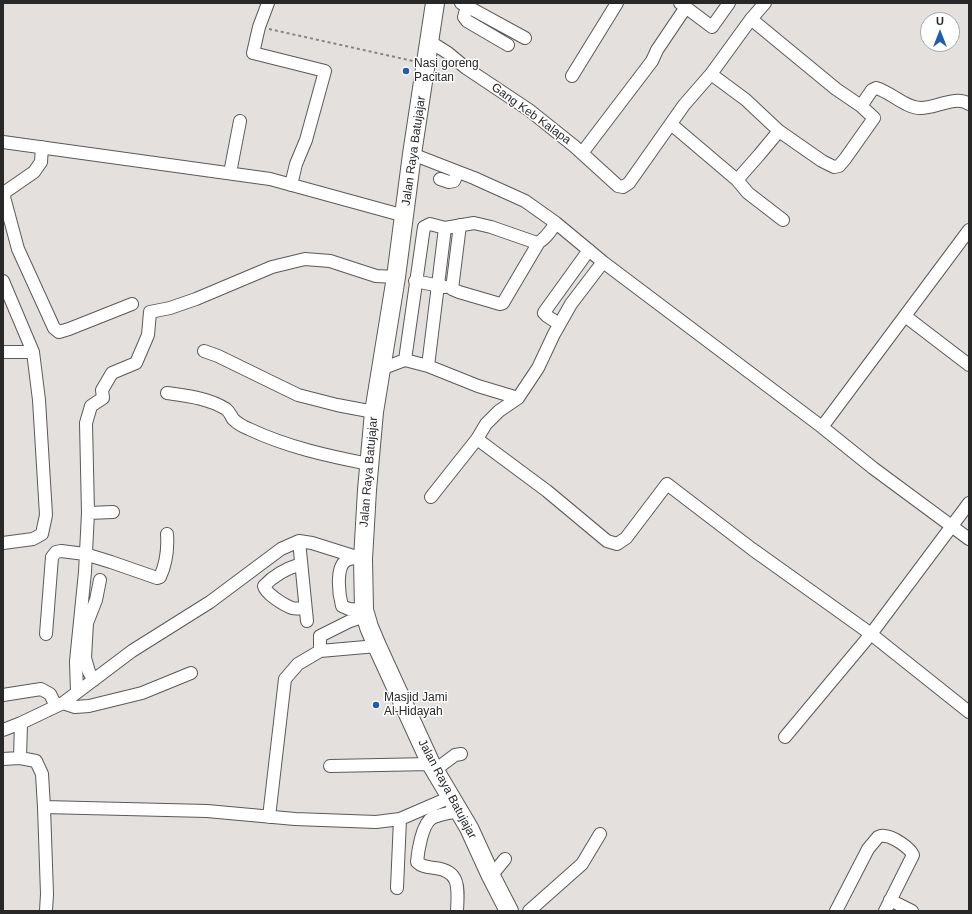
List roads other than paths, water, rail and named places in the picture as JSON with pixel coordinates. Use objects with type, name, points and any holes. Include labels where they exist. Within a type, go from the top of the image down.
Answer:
[{"type":"highway","name":"Jalan Raya Batujajar","points":[[432,4],[429,41],[412,154],[405,216],[374,412],[361,558],[365,613],[377,646],[433,767],[469,828],[509,911]]},
{"type":"street","points":[[268,3],[259,27],[253,53],[325,72],[306,140],[296,164],[291,185]]},
{"type":"street","points":[[582,153],[652,61],[683,5],[712,27],[729,3]]},
{"type":"street","points":[[765,3],[751,19],[711,74],[684,105],[671,124],[736,180],[748,193],[783,220]]},
{"type":"street","points":[[508,45],[467,21],[464,17],[464,5],[525,38]]},
{"type":"street","points":[[572,76],[612,5]]},
{"type":"street","points":[[711,74],[746,100],[779,131],[834,167],[839,166],[845,159],[874,120],[874,116],[836,89],[751,19]]},
{"type":"street","name":"Gang Keb Kalapa","points":[[429,41],[448,53],[466,68],[529,110],[582,153],[618,186],[623,187],[629,183],[671,124]]},
{"type":"street","points":[[861,106],[872,90],[876,88],[906,104],[919,108],[956,101],[963,101],[969,104]]},
{"type":"street","points":[[230,174],[240,121]]},
{"type":"street","points":[[736,180],[760,156],[779,131]]},
{"type":"street","points":[[3,142],[270,179],[405,216]]},
{"type":"street","points":[[42,147],[41,162],[34,172],[5,192],[4,197],[18,248],[54,328],[59,332],[69,330],[132,304]]},
{"type":"street","points":[[412,154],[474,178],[525,201],[556,223],[603,262],[822,427],[873,468],[969,539]]},
{"type":"street","points":[[440,179],[449,182],[454,181],[458,172]]},
{"type":"street","points":[[405,360],[415,281],[424,227],[430,224],[445,228],[474,223],[491,226],[534,242],[539,242]]},
{"type":"street","points":[[415,281],[438,284],[500,304],[503,303],[539,242],[550,232],[556,223]]},
{"type":"street","points":[[452,288],[460,225]]},
{"type":"street","points":[[428,366],[445,228]]},
{"type":"street","points":[[822,427],[969,230]]},
{"type":"street","points":[[559,324],[544,314],[545,311],[589,250]]},
{"type":"street","points":[[77,692],[76,661],[85,572],[88,513],[86,423],[91,406],[103,398],[102,390],[112,373],[136,363],[148,335],[150,312],[170,308],[196,299],[272,267],[305,259],[330,261],[376,276],[396,277]]},
{"type":"street","points":[[431,497],[477,439],[486,424],[499,411],[518,398],[538,368],[559,324],[571,304],[603,262]]},
{"type":"street","points":[[3,281],[33,352],[39,400],[46,515],[42,534],[33,539],[3,543]]},
{"type":"street","points":[[905,316],[969,365]]},
{"type":"street","points":[[3,352],[33,352]]},
{"type":"street","points":[[204,352],[218,356],[298,395],[337,405],[374,412]]},
{"type":"street","points":[[381,369],[405,360],[428,366],[478,386],[518,398]]},
{"type":"street","points":[[168,393],[206,399],[228,410],[234,419],[247,428],[276,441],[322,455],[369,464]]},
{"type":"street","points":[[477,439],[547,492],[607,541],[617,544],[626,538],[667,484],[752,550],[871,634],[969,712]]},
{"type":"street","points":[[785,737],[871,634],[969,503]]},
{"type":"street","points":[[88,513],[113,512]]},
{"type":"street","points":[[46,634],[52,557],[56,552],[85,554],[157,578],[161,575],[165,562],[168,546],[167,534]]},
{"type":"street","points":[[3,730],[21,723],[59,704],[132,651],[210,602],[281,549],[299,541],[312,542],[361,558]]},
{"type":"street","points":[[299,541],[306,620]]},
{"type":"street","points":[[361,558],[346,561],[341,566],[339,576],[340,599],[342,606],[365,613]]},
{"type":"street","points":[[301,564],[287,569],[268,582],[264,588],[276,600],[292,608],[305,608]]},
{"type":"street","points":[[94,680],[89,672],[85,658],[87,623],[96,600],[100,580]]},
{"type":"street","points":[[320,651],[320,636],[365,613]]},
{"type":"street","points":[[269,817],[285,679],[298,664],[320,651],[377,646]]},
{"type":"street","points":[[3,695],[41,689],[50,694],[59,704],[75,707],[89,706],[142,693],[191,673]]},
{"type":"street","points":[[20,758],[21,723]]},
{"type":"street","points":[[330,766],[433,767],[455,755],[461,754]]},
{"type":"street","points":[[3,759],[20,758],[36,760],[42,774],[47,894],[46,911]]},
{"type":"street","points":[[44,807],[207,811],[269,817],[376,822],[400,819],[455,804]]},
{"type":"street","points":[[455,804],[431,819],[426,824],[419,845],[417,862],[425,866],[443,869],[451,873],[455,879],[458,898],[457,911]]},
{"type":"street","points":[[397,888],[400,819]]},
{"type":"street","points":[[528,911],[553,891],[582,864],[600,834]]},
{"type":"street","points":[[836,911],[868,849],[878,837],[885,835],[903,844],[911,851],[913,855],[887,906],[912,911]]},
{"type":"street","points":[[491,876],[505,859]]},
{"type":"place","name":"Nasi goreng Pacitan","points":[[406,71]]},
{"type":"place","name":"Masjid Jami Al-Hidayah","points":[[376,705]]}]
